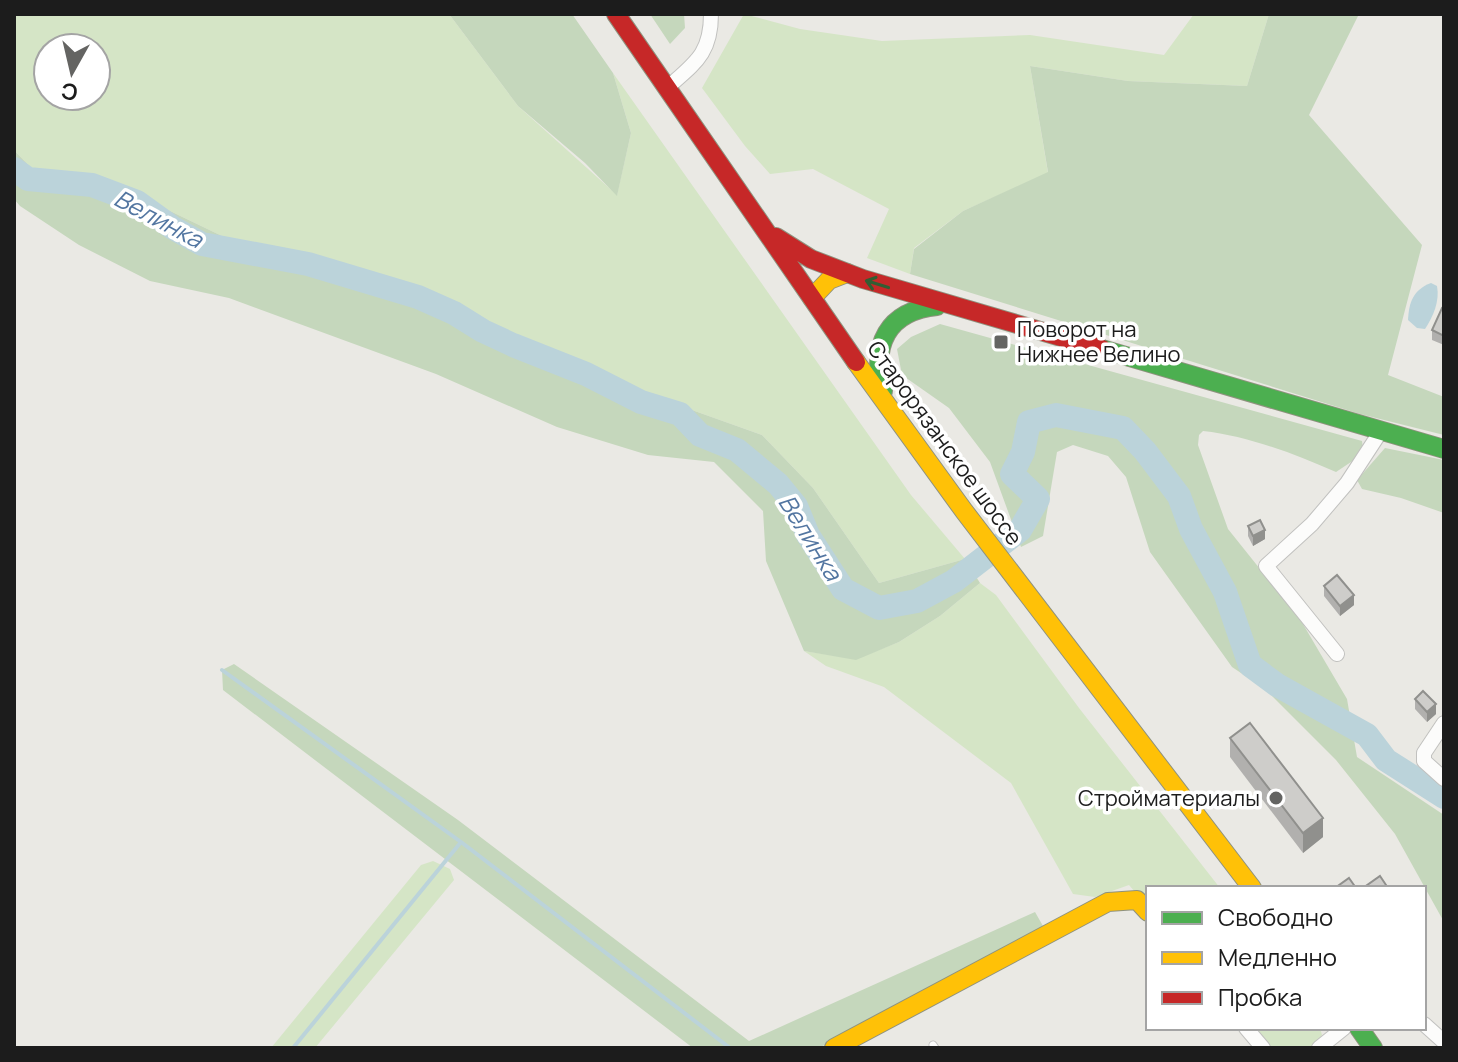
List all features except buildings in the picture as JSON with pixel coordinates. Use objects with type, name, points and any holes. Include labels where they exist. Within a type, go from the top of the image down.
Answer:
[{"type":"street","name":"Старорязанское шоссе","points":[[616,14],[845,346],[964,511],[1250,886]]},
{"type":"street","points":[[667,88],[704,55],[711,32],[711,14]]},
{"type":"street","points":[[764,227],[795,250],[847,273],[1444,449]]},
{"type":"street","points":[[812,298],[829,280],[847,273]]},
{"type":"street","points":[[845,346],[866,347],[875,343],[901,315],[915,309],[952,306]]},
{"type":"street","points":[[885,334],[878,350],[877,365],[888,405]]},
{"type":"street","points":[[1337,654],[1266,566],[1321,514],[1347,483],[1381,431]]},
{"type":"street","points":[[1444,723],[1424,753],[1424,761],[1444,779]]},
{"type":"street","points":[[834,1048],[1108,902],[1137,900],[1146,910]]},
{"type":"street","points":[[1426,1026],[1444,1042]]},
{"type":"street","points":[[1248,1030],[1263,1048]]},
{"type":"street","points":[[1319,1048],[1342,1030]]},
{"type":"street","points":[[1360,1030],[1373,1048]]},
{"type":"green space","points":[[14,14],[449,14],[518,106],[617,195],[631,133],[613,73],[911,495],[965,559],[879,583],[813,488],[762,435],[633,389],[392,282],[222,236],[118,186],[33,170],[14,150]]},
{"type":"green space","points":[[449,14],[572,14],[613,73],[631,133],[617,196],[585,163],[518,106]]},
{"type":"green space","points":[[650,14],[684,14],[685,28],[670,44]]},
{"type":"green space","points":[[744,14],[800,29],[882,41],[1030,35],[1164,55],[1194,14],[1269,14],[1247,86],[1128,81],[1030,66],[1048,173],[963,211],[914,248],[910,274],[867,258],[889,209],[813,169],[770,174],[702,88]]},
{"type":"green space","points":[[1269,14],[1359,14],[1309,115],[1422,245],[1388,375],[1444,397],[1444,435],[1360,414],[910,274],[914,249],[963,211],[1048,172],[1030,66],[1128,81],[1247,86]]},
{"type":"green space","points":[[14,150],[33,170],[118,186],[222,236],[392,282],[633,389],[762,435],[813,488],[879,583],[965,559],[980,583],[940,616],[899,642],[856,660],[804,651],[766,561],[763,511],[714,462],[648,455],[557,427],[436,374],[229,298],[150,281],[79,245],[20,206],[14,199]]},
{"type":"green space","points":[[940,324],[1362,441],[1363,449],[1354,460],[1336,472],[1271,447],[1220,433],[1203,431],[1199,435],[1198,445],[1228,529],[1300,619],[1347,699],[1357,757],[1444,815],[1444,922],[1395,834],[1336,760],[1265,689],[1232,667],[1150,552],[1126,477],[1108,456],[1073,445],[1057,452],[1043,536],[1021,547],[990,462],[949,408],[902,375],[897,349],[911,337]]},
{"type":"green space","points":[[1385,448],[1444,460],[1444,513],[1362,489],[1357,480]]},
{"type":"green space","points":[[980,583],[996,595],[1079,708],[1218,886],[1146,886],[1146,905],[1129,885],[1095,897],[1073,894],[1011,783],[884,687],[826,666],[804,651],[856,659],[899,642],[940,616]]},
{"type":"green space","points":[[234,664],[458,820],[749,1041],[1035,912],[1043,926],[819,1048],[693,1048],[223,690],[222,670]]},
{"type":"green space","points":[[433,861],[450,869],[454,880],[315,1048],[271,1048],[421,865]]},
{"type":"green space","points":[[1254,1030],[1321,1030],[1322,1035],[1314,1048],[1270,1048]]},
{"type":"water","points":[[1431,283],[1437,286],[1435,309],[1425,329],[1417,328],[1408,320],[1411,302],[1420,289]]},
{"type":"waterway","name":"Велинка","points":[[14,169],[28,179],[92,185],[137,202],[202,244],[308,264],[418,297],[513,345],[586,374],[641,402],[680,414],[700,435],[737,450],[778,484],[796,506],[808,535],[843,589],[879,608],[917,601],[954,581],[1020,530],[1038,499],[1012,474],[1023,452],[1029,422],[1056,415],[1123,428],[1179,496],[1191,529],[1225,592],[1250,665],[1277,685],[1367,735],[1386,760],[1444,797]]},
{"type":"waterway","points":[[222,670],[461,842],[730,1048]]},
{"type":"waterway","points":[[293,1048],[461,842]]},
{"type":"traffic: fast","points":[[883,391],[879,359],[887,333],[906,315],[937,306]]},
{"type":"traffic: fast","points":[[1102,349],[1444,449]]},
{"type":"traffic: fast","points":[[1360,1030],[1373,1048]]},
{"type":"traffic: slow","points":[[812,298],[829,280],[847,273]]},
{"type":"traffic: slow","points":[[856,362],[964,511],[1250,886]]},
{"type":"traffic: slow","points":[[834,1048],[1108,902],[1137,900],[1146,910]]},
{"type":"traffic: jam","points":[[616,14],[856,362]]},
{"type":"traffic: jam","points":[[776,237],[811,259],[863,279],[1102,349]]},
{"type":"place","name":"Поворот на Нижнее Велино","points":[[1001,342]]},
{"type":"place","name":"Стройматериалы","points":[[1276,798]]}]
